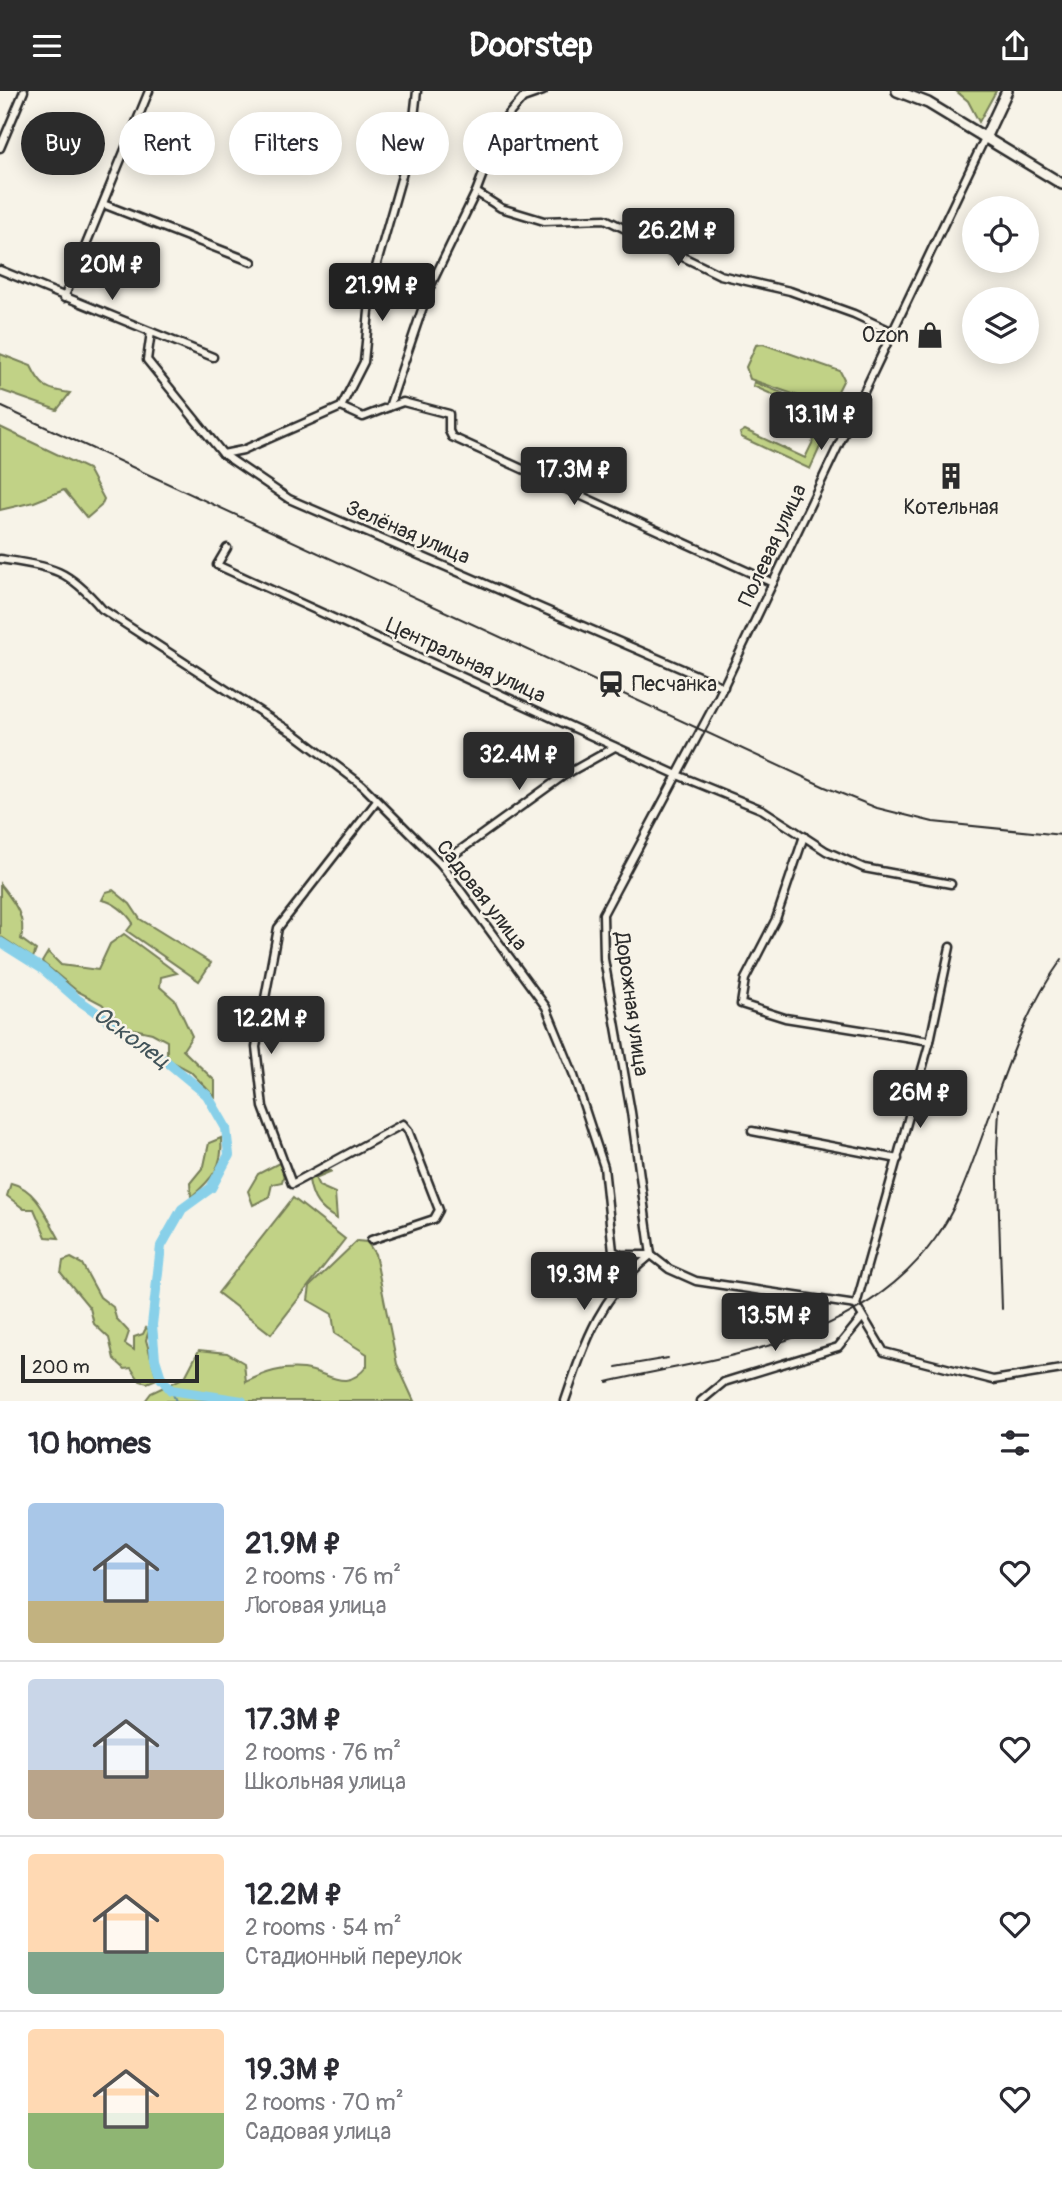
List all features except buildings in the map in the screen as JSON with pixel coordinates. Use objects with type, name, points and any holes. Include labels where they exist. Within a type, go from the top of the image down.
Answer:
[{"type":"street","points":[[0,148],[24,91]]},
{"type":"street","points":[[64,298],[149,91]]},
{"type":"street","points":[[223,454],[243,450],[341,407],[364,362],[372,281],[411,144],[417,91]]},
{"type":"street","points":[[389,407],[429,289],[476,192],[503,121],[523,98],[542,91]]},
{"type":"street","points":[[897,91],[928,103],[1062,184]]},
{"type":"street","points":[[985,138],[1007,91]]},
{"type":"street","name":"Полевая улица","points":[[675,775],[724,687],[985,138]]},
{"type":"street","points":[[476,192],[501,208],[544,221],[605,219],[720,275],[790,291],[854,314],[893,332]]},
{"type":"street","points":[[103,204],[252,262]]},
{"type":"street","points":[[0,270],[214,357]]},
{"type":"street","name":"Зелёная улица","points":[[151,332],[147,360],[223,454],[289,499],[724,687]]},
{"type":"street","points":[[341,407],[363,417],[402,402],[449,414],[449,431],[452,437],[773,583]]},
{"type":"street","points":[[236,462],[243,450]]},
{"type":"street","name":"Центральная улица","points":[[226,548],[217,565],[675,775],[762,810],[825,851],[864,868],[951,884]]},
{"type":"street","name":"Садовая улица","points":[[0,559],[48,567],[79,582],[102,609],[296,735],[362,785],[440,864],[546,1007],[573,1073],[604,1167],[613,1251],[621,1255],[651,1255]]},
{"type":"street","points":[[440,864],[563,776],[615,747]]},
{"type":"street","name":"Дорожная улица","points":[[651,1255],[631,1112],[604,960],[603,914],[675,775]]},
{"type":"street","points":[[371,1240],[434,1219],[439,1210],[408,1130],[403,1124],[292,1184],[263,1107],[256,1047],[278,928],[377,801]]},
{"type":"street","points":[[804,836],[776,919],[745,979],[741,1004],[785,1018],[930,1041]]},
{"type":"street","points":[[950,947],[930,1041],[856,1305],[861,1319],[884,1352],[993,1380],[1062,1369]]},
{"type":"street","points":[[752,1131],[823,1147],[898,1159]]},
{"type":"street","points":[[565,1401],[601,1307],[632,1269],[651,1255],[669,1269],[696,1281],[772,1290],[856,1305]]},
{"type":"street","points":[[701,1401],[724,1382],[838,1347],[861,1319]]},
{"type":"green space","points":[[956,91],[996,91],[979,122],[968,101]]},
{"type":"green space","points":[[763,344],[840,371],[844,379],[830,407],[750,379],[746,367],[756,345]]},
{"type":"green space","points":[[0,354],[31,366],[38,379],[46,386],[70,393],[57,410],[0,390]]},
{"type":"green space","points":[[754,382],[835,414],[810,469],[741,437],[740,433],[745,430],[805,458],[823,421],[821,416],[753,386]]},
{"type":"green space","points":[[0,427],[88,469],[104,499],[101,506],[87,518],[64,490],[34,502],[0,510]]},
{"type":"green space","points":[[0,884],[20,916],[21,939],[36,950],[33,958],[0,936]]},
{"type":"green space","points":[[113,890],[130,904],[140,919],[211,963],[199,981],[127,931],[133,923],[130,919],[115,905],[102,900],[106,892]]},
{"type":"green space","points":[[124,934],[177,973],[161,977],[160,987],[175,1000],[192,1036],[183,1050],[215,1081],[215,1097],[190,1071],[167,1059],[167,1041],[152,1033],[125,1027],[102,1004],[77,991],[42,962],[48,952],[61,965],[98,970],[110,944]]},
{"type":"green space","points":[[221,1138],[221,1157],[215,1171],[191,1197],[190,1183],[204,1166],[209,1143]]},
{"type":"green space","points":[[279,1163],[285,1170],[282,1182],[272,1184],[269,1197],[253,1205],[248,1191],[258,1174]]},
{"type":"green space","points":[[332,1171],[315,1178],[319,1186],[335,1193],[337,1219],[317,1203],[309,1180],[316,1172]]},
{"type":"green space","points":[[11,1183],[28,1191],[59,1238],[46,1237],[34,1209],[24,1209],[7,1196]]},
{"type":"green space","points":[[293,1198],[345,1239],[271,1334],[218,1293]]},
{"type":"green space","points":[[357,1241],[367,1242],[375,1254],[397,1364],[414,1401],[145,1401],[151,1393],[185,1377],[199,1350],[227,1353],[244,1363],[246,1382],[267,1373],[288,1369],[304,1369],[344,1380],[359,1374],[367,1366],[367,1354],[335,1334],[332,1314],[308,1300],[310,1286]]},
{"type":"green space","points":[[71,1258],[82,1264],[100,1297],[113,1307],[116,1318],[129,1332],[125,1344],[134,1350],[134,1337],[143,1334],[146,1328],[149,1330],[146,1340],[157,1379],[147,1383],[140,1381],[131,1368],[125,1369],[114,1359],[109,1338],[94,1324],[90,1308],[61,1273],[63,1261]]},
{"type":"waterway","name":"Осколец","points":[[0,942],[43,969],[77,999],[160,1056],[207,1095],[226,1128],[229,1155],[211,1188],[182,1209],[161,1246],[152,1325],[155,1359],[161,1378],[171,1390],[242,1401]]},
{"type":"waterway","points":[[171,1390],[176,1401]]},
{"type":"railway","points":[[0,406],[825,787],[877,808],[933,822],[1062,835]]},
{"type":"railway","points":[[607,1382],[742,1353],[786,1340],[829,1324],[868,1302],[904,1274],[935,1239],[953,1208],[1023,1028],[1047,981],[1062,959]]},
{"type":"railway","points":[[999,1109],[997,1151],[1002,1309]]},
{"type":"railway","points":[[616,1367],[668,1358]]},
{"type":"place","name":"Ozon","points":[[930,335]]},
{"type":"place","name":"Котельная","points":[[951,476]]},
{"type":"place","name":"Песчанка","points":[[611,684]]}]
